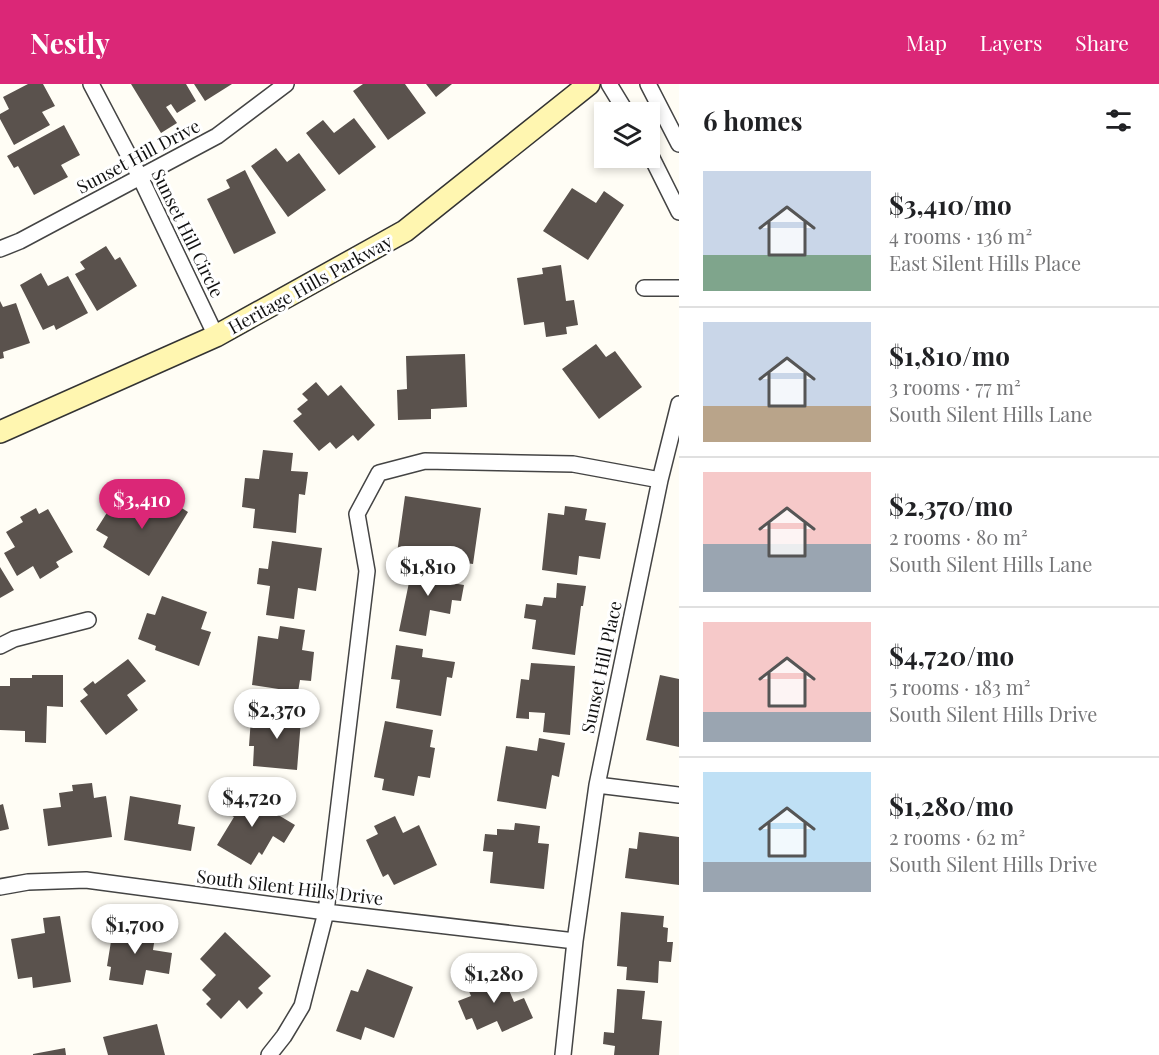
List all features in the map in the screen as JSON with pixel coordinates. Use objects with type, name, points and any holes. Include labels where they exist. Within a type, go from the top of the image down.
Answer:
[{"type":"street","name":"Sunset Hill Circle","points":[[91,84],[140,177],[216,336]]},
{"type":"street","name":"Sunset Hill Drive","points":[[0,249],[20,241],[217,136],[286,84]]},
{"type":"street","name":"Heritage Hills Parkway","points":[[0,432],[216,336],[405,231],[589,84]]},
{"type":"street","points":[[609,84],[620,102]]},
{"type":"street","points":[[648,84],[679,144]]},
{"type":"street","points":[[657,168],[679,212]]},
{"type":"street","points":[[644,288],[679,288]]},
{"type":"street","name":"Sunset Hill Place","points":[[563,1055],[575,941],[597,784],[660,480],[679,404]]},
{"type":"street","points":[[269,1055],[284,1036],[302,1006],[326,912],[367,571],[357,514],[379,473],[425,461],[550,463],[573,464],[660,480]]},
{"type":"street","points":[[0,646],[14,639],[88,620]]},
{"type":"street","points":[[597,784],[679,795]]},
{"type":"street","name":"South Silent Hills Drive","points":[[0,887],[28,882],[86,880],[326,912],[575,941]]},
{"type":"building","points":[[28,84],[43,84],[55,106],[42,112],[50,125],[14,145],[0,119],[0,114],[9,109],[3,97]]},
{"type":"building","points":[[131,84],[186,84],[196,101],[177,113],[171,104],[166,107],[177,123],[161,133]]},
{"type":"building","points":[[194,84],[232,84],[205,101]]},
{"type":"building","points":[[363,84],[405,84],[426,113],[388,140],[353,91]]},
{"type":"building","points":[[426,84],[452,84],[436,97]]},
{"type":"building","points":[[354,118],[376,147],[339,175],[306,133],[323,120],[334,133]]},
{"type":"building","points":[[64,125],[80,155],[61,165],[68,177],[34,195],[18,166],[14,168],[7,156]]},
{"type":"building","points":[[276,148],[287,162],[299,153],[326,190],[288,217],[251,166]]},
{"type":"building","points":[[245,170],[276,233],[234,254],[207,199],[230,188],[226,180]]},
{"type":"building","points":[[572,188],[596,203],[604,191],[624,205],[588,260],[543,231]]},
{"type":"building","points":[[106,246],[115,260],[120,257],[137,286],[97,311],[75,274],[85,269],[80,262]]},
{"type":"building","points":[[561,265],[566,301],[574,300],[578,325],[566,327],[567,334],[546,337],[544,322],[524,325],[517,278],[543,274],[542,268]]},
{"type":"building","points":[[41,273],[48,286],[68,276],[88,313],[56,330],[54,325],[43,330],[20,285]]},
{"type":"building","points":[[0,301],[3,307],[16,303],[30,343],[3,352],[4,358],[0,359]]},
{"type":"building","points":[[596,344],[606,357],[615,351],[642,387],[599,419],[562,369]]},
{"type":"building","points":[[465,354],[467,407],[431,409],[431,419],[398,420],[397,390],[407,389],[406,356]]},
{"type":"building","points":[[316,382],[328,396],[341,385],[375,425],[358,441],[353,435],[336,449],[330,442],[319,451],[293,421],[302,414],[297,409],[308,400],[302,394]]},
{"type":"building","points":[[263,450],[293,453],[291,471],[308,472],[305,495],[299,494],[296,533],[253,528],[255,509],[242,507],[245,478],[259,479]]},
{"type":"building","points":[[144,492],[154,499],[158,493],[188,512],[149,576],[103,547],[108,537],[96,530],[115,500],[133,511]]},
{"type":"building","points":[[405,496],[481,508],[473,564],[397,553]]},
{"type":"building","points":[[565,506],[587,509],[585,520],[606,523],[600,559],[579,556],[577,575],[542,570],[548,513],[564,515]]},
{"type":"building","points":[[36,508],[39,514],[48,509],[73,552],[56,562],[59,567],[40,579],[33,566],[17,576],[4,553],[15,547],[6,532],[23,522],[20,517]]},
{"type":"building","points":[[272,541],[322,548],[316,591],[298,588],[294,619],[266,615],[270,586],[257,584],[259,568],[268,569]]},
{"type":"building","points":[[413,563],[454,570],[452,583],[464,585],[461,601],[452,600],[450,614],[430,610],[426,636],[399,631]]},
{"type":"building","points":[[0,567],[14,590],[0,598]]},
{"type":"building","points":[[557,583],[586,586],[575,655],[532,649],[536,620],[524,618],[526,604],[542,606],[544,597],[556,598]]},
{"type":"building","points":[[162,596],[207,612],[201,629],[211,632],[199,666],[155,650],[156,646],[138,639],[147,613],[155,615]]},
{"type":"building","points":[[280,626],[305,630],[302,650],[314,652],[311,681],[300,680],[298,692],[252,685],[258,636],[278,639]]},
{"type":"building","points":[[396,645],[423,649],[422,657],[455,662],[452,678],[447,677],[441,716],[396,708],[400,680],[391,679]]},
{"type":"building","points":[[128,659],[146,681],[127,695],[138,710],[106,735],[80,701],[88,695],[83,689],[93,681],[95,684]]},
{"type":"building","points":[[531,663],[575,666],[570,735],[543,732],[545,713],[529,712],[529,719],[516,718],[521,679],[529,680]]},
{"type":"building","points":[[32,675],[63,675],[63,707],[47,706],[46,743],[25,742],[25,731],[0,730],[0,686],[10,686],[10,678],[32,678]]},
{"type":"building","points":[[660,675],[679,679],[679,747],[646,740]]},
{"type":"building","points":[[280,705],[302,708],[297,770],[253,766],[254,746],[249,746],[251,718],[278,720]]},
{"type":"building","points":[[385,721],[433,730],[430,747],[435,748],[430,778],[418,776],[414,796],[382,790],[384,779],[374,777]]},
{"type":"building","points":[[539,738],[565,743],[559,777],[552,775],[546,809],[497,801],[506,746],[537,751]]},
{"type":"building","points":[[92,783],[94,798],[106,796],[112,837],[48,846],[43,809],[61,807],[59,793],[73,791],[72,785]]},
{"type":"building","points":[[235,789],[295,825],[284,843],[273,836],[262,855],[259,852],[251,865],[217,845],[234,817],[222,810]]},
{"type":"building","points":[[130,796],[181,805],[178,824],[195,827],[191,851],[124,840]]},
{"type":"building","points":[[3,804],[9,829],[0,831],[0,805]]},
{"type":"building","points":[[395,816],[403,833],[419,825],[437,865],[394,885],[388,874],[383,877],[366,840],[378,834],[374,826]]},
{"type":"building","points":[[515,823],[540,826],[538,843],[549,844],[544,889],[490,883],[493,852],[483,851],[485,834],[497,835],[497,829],[514,830]]},
{"type":"building","points":[[639,832],[679,837],[679,885],[625,878],[629,848],[637,849]]},
{"type":"building","points":[[621,912],[664,916],[663,927],[668,928],[667,942],[673,942],[671,962],[659,961],[658,983],[626,980],[627,967],[617,966]]},
{"type":"building","points":[[60,916],[71,982],[33,988],[32,977],[18,979],[11,939],[45,933],[43,918]]},
{"type":"building","points":[[114,923],[156,930],[153,950],[172,953],[169,974],[146,970],[143,985],[109,980],[111,967],[107,966]]},
{"type":"building","points":[[225,932],[271,976],[258,988],[263,993],[247,1009],[239,1000],[221,1019],[206,1004],[211,999],[202,990],[216,975],[200,959]]},
{"type":"building","points":[[367,969],[413,987],[394,1038],[365,1027],[361,1040],[336,1031],[351,990],[358,992]]},
{"type":"building","points":[[500,969],[514,1002],[524,998],[533,1018],[502,1032],[497,1021],[477,1030],[472,1018],[466,1020],[458,1001],[471,996],[466,984]]},
{"type":"building","points":[[617,989],[645,991],[642,1019],[662,1021],[659,1055],[614,1055],[615,1046],[603,1044],[604,1032],[614,1033]]},
{"type":"building","points":[[157,1024],[165,1055],[108,1055],[103,1037]]},
{"type":"building","points":[[65,1048],[66,1055],[33,1055],[33,1054]]}]
